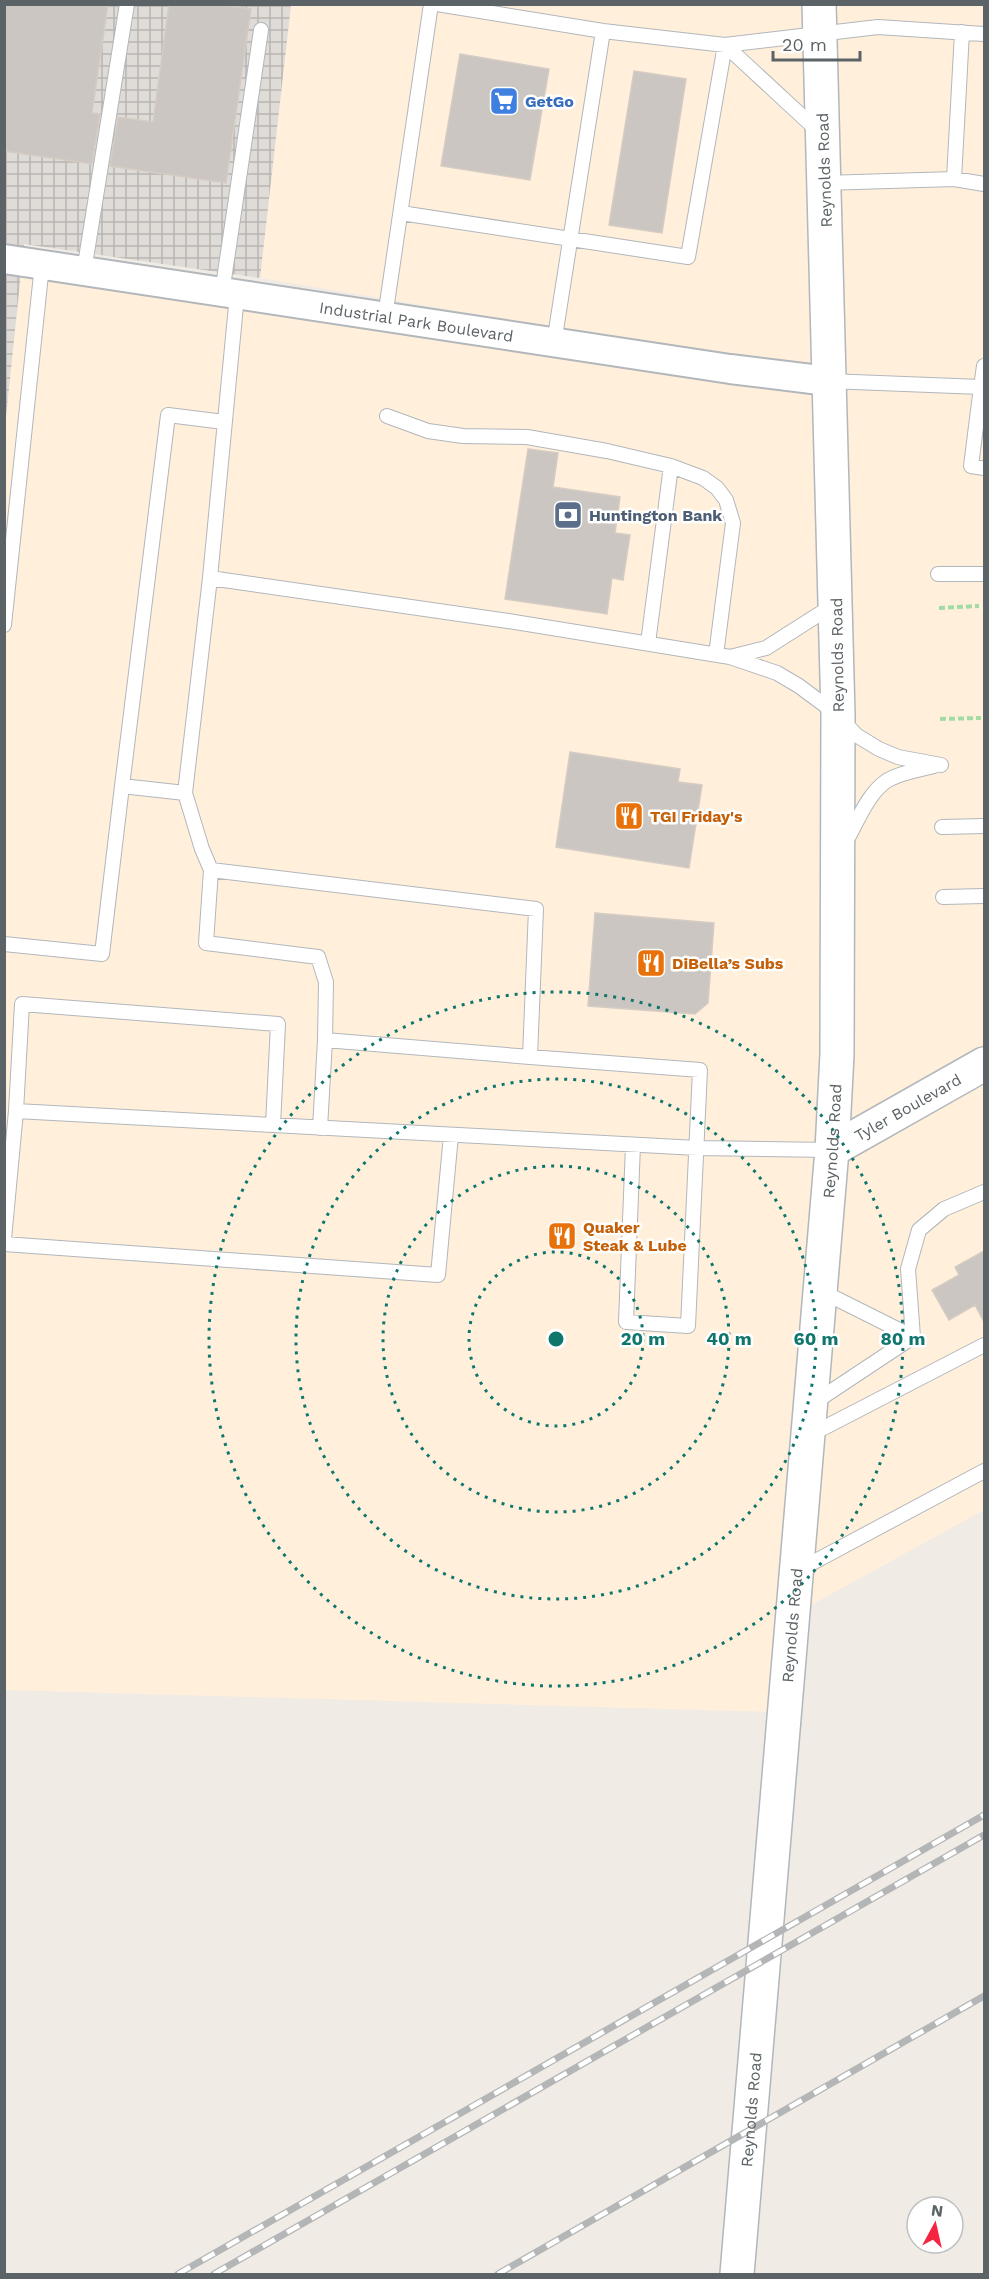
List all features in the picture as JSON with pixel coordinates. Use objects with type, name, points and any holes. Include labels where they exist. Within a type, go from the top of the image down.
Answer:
[{"type":"main road","name":"Reynolds Road","points":[[737,2274],[832,1150],[837,1054],[838,716],[819,20]]},
{"type":"main road","name":"Tyler Boulevard","points":[[832,1150],[984,1064]]},
{"type":"street","name":"Industrial Park Boulevard","points":[[4,260],[730,369],[828,381]]},
{"type":"lane","points":[[84,271],[127,4]]},
{"type":"lane","points":[[385,317],[431,4]]},
{"type":"lane","points":[[437,4],[603,31],[725,45],[819,20],[878,27],[984,34]]},
{"type":"lane","points":[[261,30],[230,294],[224,422],[210,578],[185,793],[201,849],[211,870],[206,943],[318,957],[326,982],[320,1128]]},
{"type":"lane","points":[[554,343],[603,31]]},
{"type":"lane","points":[[954,179],[962,32]]},
{"type":"lane","points":[[401,213],[688,257],[725,45]]},
{"type":"lane","points":[[725,45],[823,135]]},
{"type":"lane","points":[[824,183],[954,179],[984,184]]},
{"type":"lane","points":[[4,625],[42,265]]},
{"type":"lane","points":[[984,366],[983,388],[971,466],[984,468]]},
{"type":"lane","points":[[828,381],[983,388]]},
{"type":"lane","points":[[4,944],[102,954],[168,415],[224,422]]},
{"type":"lane","points":[[387,416],[428,431],[463,436],[527,437],[607,452],[671,466],[703,478],[717,488],[726,500],[733,523],[723,656]]},
{"type":"lane","points":[[648,643],[671,466]]},
{"type":"lane","points":[[938,574],[984,574]]},
{"type":"lane","points":[[210,578],[648,643],[723,656],[777,673],[799,686],[838,716],[856,735],[879,749],[898,758],[941,765],[905,772],[886,781],[873,794],[838,855]]},
{"type":"lane","points":[[723,656],[765,648],[785,638],[836,603]]},
{"type":"lane","points":[[122,786],[185,793]]},
{"type":"lane","points":[[942,827],[984,826]]},
{"type":"lane","points":[[211,870],[536,909],[530,1057]]},
{"type":"lane","points":[[943,897],[984,896]]},
{"type":"lane","points":[[4,1239],[16,1111],[22,1004],[278,1024],[273,1125]]},
{"type":"lane","points":[[325,1040],[700,1070],[688,1326],[626,1322],[633,1145]]},
{"type":"lane","points":[[16,1111],[633,1145],[832,1150]]},
{"type":"lane","points":[[4,1244],[438,1275],[451,1135]]},
{"type":"lane","points":[[913,1337],[908,1269],[919,1230],[944,1209],[984,1192]]},
{"type":"lane","points":[[819,1291],[913,1337]]},
{"type":"lane","points":[[808,1421],[850,1380],[913,1337]]},
{"type":"lane","points":[[808,1421],[984,1345]]},
{"type":"lane","points":[[795,1572],[984,1471]]},
{"type":"path","points":[[939,608],[979,606]]},
{"type":"path","points":[[940,719],[981,718]]},
{"type":"shaded area","points":[[5,5],[291,5],[260,278],[24,244],[5,426]]},
{"type":"shaded area","points":[[291,5],[809,5],[817,371],[260,278]]},
{"type":"shaded area","points":[[827,5],[984,5],[984,1510],[804,1609],[849,1031]]},
{"type":"shaded area","points":[[21,277],[817,393],[824,839],[823,1116],[774,1712],[5,1690],[4,426]]},
{"type":"building","points":[[4,4],[108,4],[92,113],[100,114],[92,164],[4,151]]},
{"type":"building","points":[[169,4],[216,4],[251,9],[226,183],[110,166],[118,117],[153,122]]},
{"type":"building","points":[[460,54],[549,69],[530,180],[441,166]]},
{"type":"building","points":[[634,71],[686,79],[662,233],[609,225]]},
{"type":"building","name":"Huntington Bank","points":[[528,449],[558,453],[553,487],[620,497],[615,533],[630,535],[623,580],[612,578],[607,614],[505,599]]},
{"type":"building","name":"TGI Friday's","points":[[570,752],[680,769],[678,782],[702,785],[689,868],[556,847]]},
{"type":"building","name":"DiBella’s Subs","points":[[595,913],[714,923],[708,1003],[695,1014],[588,1006]]},
{"type":"building","points":[[984,1251],[984,1322],[975,1305],[949,1320],[932,1290],[959,1275],[955,1267]]},
{"type":"railway","points":[[178,2274],[984,1815]]},
{"type":"railway","points":[[214,2274],[984,1835]]},
{"type":"railway","points":[[498,2274],[984,1996]]},
{"type":"place","name":"GetGo","points":[[504,101]]},
{"type":"place","name":"Huntington Bank","points":[[568,515]]},
{"type":"place","name":"TGI Friday's","points":[[629,816]]},
{"type":"place","name":"DiBella’s Subs","points":[[651,963]]},
{"type":"place","name":"Quaker Steak & Lube","points":[[562,1236]]}]
